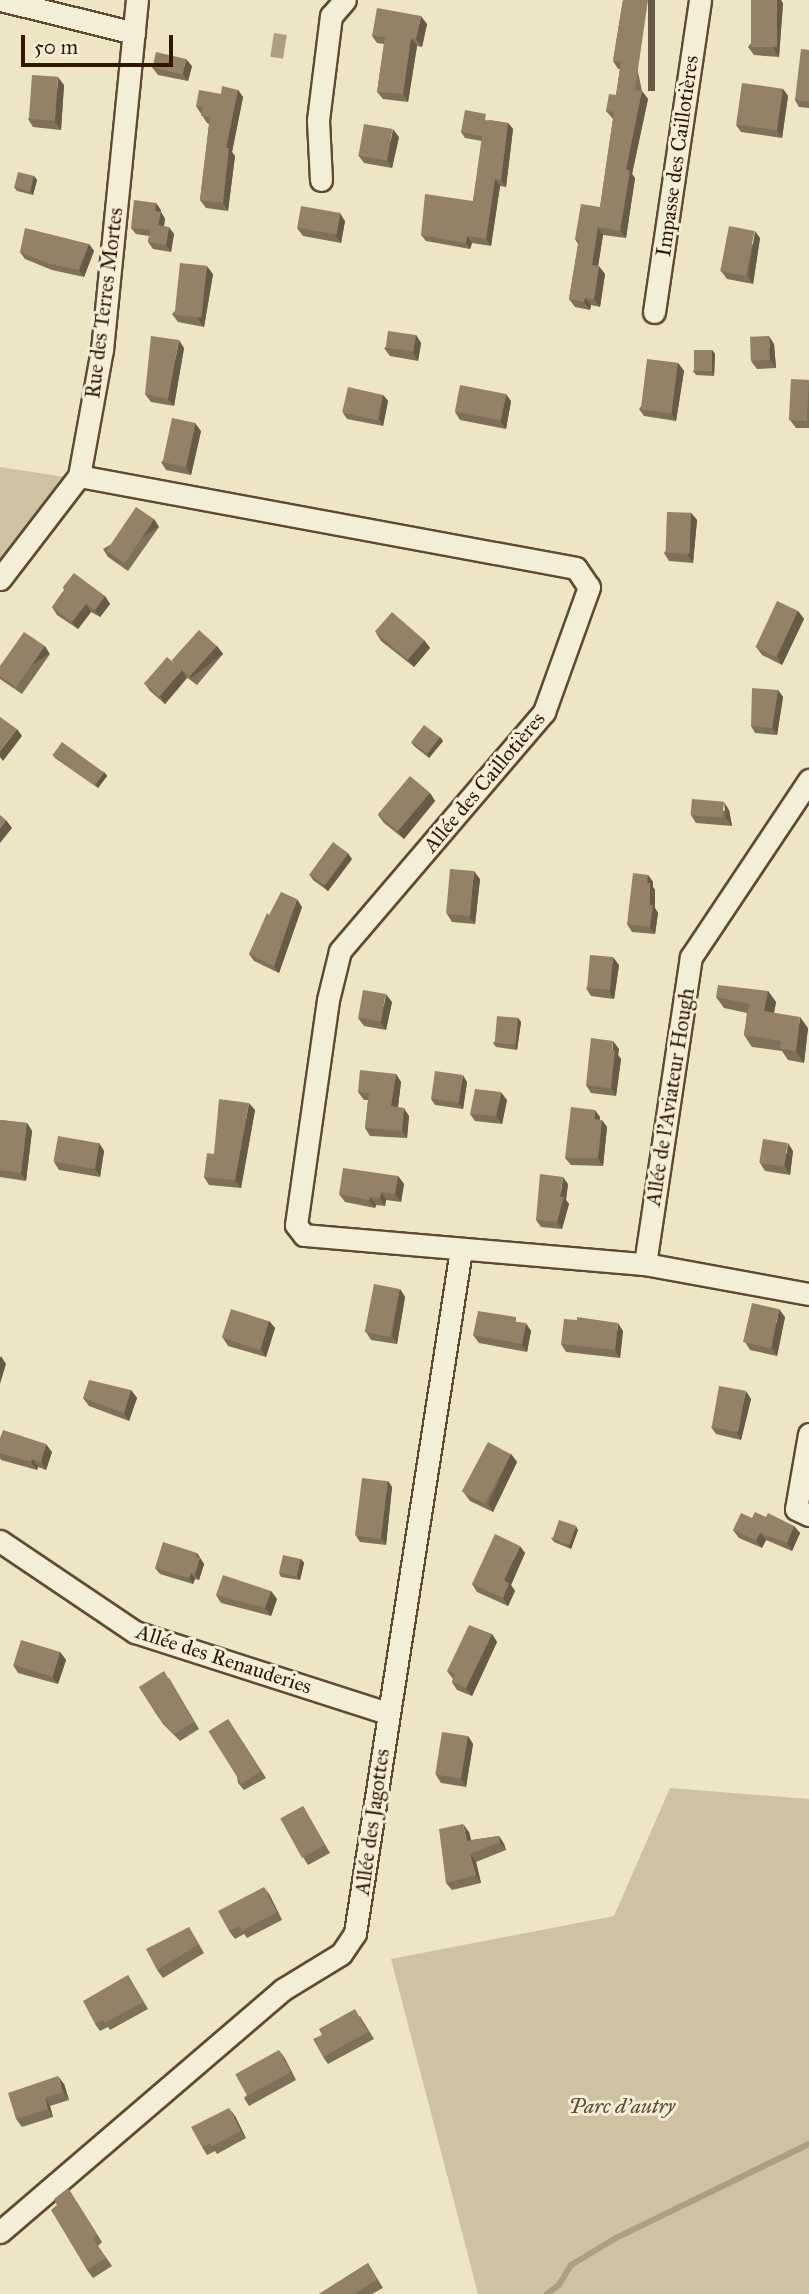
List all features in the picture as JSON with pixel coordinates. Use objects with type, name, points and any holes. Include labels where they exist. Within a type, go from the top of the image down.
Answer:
[{"type":"street","points":[[1,0],[134,33]]},
{"type":"street","name":"Rue des Terres Mortes","points":[[0,579],[79,475],[102,350],[137,0]]},
{"type":"street","points":[[321,180],[318,120],[331,16],[345,0]]},
{"type":"street","name":"Impasse des Caillotières","points":[[654,312],[700,0]]},
{"type":"street","name":"Allée des Caillotières","points":[[79,475],[576,568],[589,587],[544,712],[340,951],[328,1000],[296,1225],[304,1235],[461,1250]]},
{"type":"street","name":"Allée de l'Aviateur Hough","points":[[645,1264],[691,957],[809,780]]},
{"type":"street","points":[[461,1250],[645,1264],[809,1294]]},
{"type":"street","name":"Allée des Jagottes","points":[[0,2232],[282,1990],[341,1954],[355,1933],[362,1900],[387,1713],[461,1250]]},
{"type":"street","points":[[809,1434],[796,1509],[809,1515]]},
{"type":"street","name":"Allée des Renauderies","points":[[0,1541],[135,1632],[387,1713]]},
{"type":"green space","points":[[0,467],[78,479],[0,581]]},
{"type":"green space","name":"Parc d'autry","points":[[670,1788],[809,1799],[809,2294],[478,2294],[391,1959],[614,1916]]},
{"type":"shaded area","points":[[274,33],[287,35],[283,59],[270,57]]},
{"type":"building","points":[[623,0],[648,0],[635,90],[642,91],[626,169],[630,171],[620,231],[598,227],[592,265],[599,266],[594,299],[585,298],[584,302],[569,299],[579,240],[575,239],[581,204],[600,207],[614,112],[606,111],[609,94],[616,95],[621,62],[613,61]]},
{"type":"building","points":[[751,0],[777,0],[777,47],[751,47]]},
{"type":"building","points":[[377,8],[421,16],[416,39],[411,38],[403,94],[377,92],[385,37],[372,36]]},
{"type":"building","points":[[801,49],[809,50],[809,102],[795,100]]},
{"type":"building","points":[[156,52],[186,59],[183,75],[152,68]]},
{"type":"building","points":[[32,75],[58,77],[55,121],[29,119]]},
{"type":"building","points":[[742,83],[783,89],[777,130],[736,125]]},
{"type":"building","points":[[222,86],[238,90],[226,148],[229,148],[223,203],[200,200],[210,117],[201,116],[203,107],[196,106],[199,90],[221,94]]},
{"type":"building","points":[[465,110],[486,114],[485,120],[508,123],[501,180],[495,179],[486,239],[467,236],[466,243],[421,235],[425,194],[473,201],[482,136],[461,132]]},
{"type":"building","points":[[364,124],[393,129],[387,161],[358,156]]},
{"type":"building","points":[[18,172],[34,176],[30,191],[14,188]]},
{"type":"building","points":[[134,200],[156,203],[155,211],[161,212],[158,225],[169,227],[166,245],[148,242],[150,230],[131,228]]},
{"type":"building","points":[[301,206],[340,213],[337,235],[297,228]]},
{"type":"building","points":[[729,226],[755,231],[746,276],[720,271]]},
{"type":"building","points":[[25,228],[89,244],[79,270],[47,263],[20,252]]},
{"type":"building","points":[[180,263],[207,266],[201,318],[175,315]]},
{"type":"building","points":[[388,331],[416,335],[413,352],[386,348]]},
{"type":"building","points":[[151,336],[179,340],[168,399],[145,394]]},
{"type":"building","points":[[769,336],[770,360],[751,361],[750,337]]},
{"type":"building","points":[[694,350],[712,350],[712,371],[694,371]]},
{"type":"building","points":[[647,359],[678,363],[672,413],[641,410]]},
{"type":"building","points":[[791,379],[809,380],[807,421],[789,420]]},
{"type":"building","points":[[460,385],[506,394],[501,420],[455,412]]},
{"type":"building","points":[[348,387],[383,395],[377,420],[342,412]]},
{"type":"building","points":[[172,418],[195,423],[186,467],[163,462]]},
{"type":"building","points":[[136,507],[154,519],[125,563],[106,551]]},
{"type":"building","points":[[667,512],[691,513],[690,554],[666,553]]},
{"type":"building","points":[[74,573],[105,596],[95,610],[86,604],[72,622],[52,607]]},
{"type":"building","points":[[777,601],[798,611],[776,657],[755,647]]},
{"type":"building","points":[[392,612],[424,640],[407,660],[375,632]]},
{"type":"building","points":[[199,630],[217,646],[189,677],[172,660]]},
{"type":"building","points":[[24,632],[45,646],[16,687],[0,676],[0,666]]},
{"type":"building","points":[[167,657],[182,670],[159,697],[144,683]]},
{"type":"building","points":[[752,688],[778,690],[772,728],[751,726]]},
{"type":"building","points":[[0,717],[17,729],[0,751]]},
{"type":"building","points":[[424,725],[440,737],[427,754],[411,742]]},
{"type":"building","points":[[62,742],[104,773],[95,786],[53,755]]},
{"type":"building","points":[[410,776],[430,793],[398,831],[378,814]]},
{"type":"building","points":[[692,799],[724,802],[722,818],[691,815]]},
{"type":"building","points":[[0,815],[6,820],[0,828]]},
{"type":"building","points":[[333,842],[348,853],[325,886],[309,874]]},
{"type":"building","points":[[450,869],[474,871],[470,916],[446,914]]},
{"type":"building","points":[[633,873],[648,875],[650,905],[653,905],[650,927],[627,924]]},
{"type":"building","points":[[281,892],[297,899],[274,966],[249,954],[267,913],[269,915]]},
{"type":"building","points":[[590,955],[613,957],[610,990],[587,988]]},
{"type":"building","points":[[718,985],[768,991],[764,1011],[800,1017],[796,1051],[780,1049],[781,1041],[744,1035],[749,1004],[716,997]]},
{"type":"building","points":[[363,990],[386,994],[381,1022],[358,1018]]},
{"type":"building","points":[[497,1016],[518,1018],[516,1045],[495,1043]]},
{"type":"building","points":[[591,1038],[613,1041],[612,1050],[615,1051],[611,1088],[586,1085]]},
{"type":"building","points":[[360,1070],[396,1074],[391,1106],[404,1108],[402,1131],[365,1128],[369,1093],[358,1092]]},
{"type":"building","points":[[435,1071],[463,1075],[459,1103],[431,1099]]},
{"type":"building","points":[[475,1089],[501,1092],[496,1116],[470,1114]]},
{"type":"building","points":[[219,1099],[249,1103],[235,1180],[204,1177],[207,1153],[214,1154]]},
{"type":"building","points":[[571,1107],[595,1110],[594,1119],[602,1120],[598,1158],[565,1158]]},
{"type":"building","points":[[0,1120],[27,1123],[21,1173],[0,1170]]},
{"type":"building","points":[[58,1136],[99,1143],[95,1169],[53,1162]]},
{"type":"building","points":[[763,1139],[788,1143],[784,1167],[759,1163]]},
{"type":"building","points":[[343,1168],[398,1176],[395,1194],[381,1192],[380,1198],[370,1197],[369,1200],[339,1194]]},
{"type":"building","points":[[540,1174],[563,1177],[560,1197],[564,1197],[557,1222],[536,1220]]},
{"type":"building","points":[[374,1284],[400,1289],[390,1337],[365,1332]]},
{"type":"building","points":[[752,1303],[779,1309],[770,1348],[743,1342]]},
{"type":"building","points":[[231,1309],[269,1321],[260,1350],[222,1338]]},
{"type":"building","points":[[478,1311],[516,1317],[516,1322],[526,1323],[522,1344],[473,1335]]},
{"type":"building","points":[[577,1317],[618,1323],[615,1350],[561,1344],[564,1319],[577,1320]]},
{"type":"building","points":[[89,1380],[131,1390],[124,1413],[83,1398]]},
{"type":"building","points":[[719,1386],[746,1391],[738,1432],[712,1427]]},
{"type":"building","points":[[3,1430],[46,1444],[41,1462],[32,1459],[31,1462],[0,1453]]},
{"type":"building","points":[[488,1442],[511,1454],[485,1504],[462,1491]]},
{"type":"building","points":[[362,1478],[388,1481],[381,1539],[355,1536]]},
{"type":"building","points":[[755,1512],[766,1517],[768,1513],[794,1526],[787,1543],[760,1533],[756,1540],[733,1530],[741,1513],[752,1518]]},
{"type":"building","points":[[559,1520],[576,1526],[570,1545],[552,1539]]},
{"type":"building","points":[[495,1534],[520,1546],[504,1580],[509,1584],[503,1598],[472,1584]]},
{"type":"building","points":[[163,1542],[197,1553],[196,1556],[200,1558],[195,1574],[191,1573],[189,1578],[155,1568]]},
{"type":"building","points":[[283,1555],[301,1559],[296,1577],[279,1573]]},
{"type":"building","points":[[223,1575],[271,1591],[265,1608],[216,1595]]},
{"type":"building","points":[[469,1625],[492,1634],[466,1688],[452,1682],[455,1674],[447,1671]]},
{"type":"building","points":[[21,1640],[60,1652],[53,1677],[13,1665]]},
{"type":"building","points":[[164,1671],[194,1722],[174,1734],[158,1717],[139,1687]]},
{"type":"building","points":[[228,1719],[261,1772],[241,1784],[208,1731]]},
{"type":"building","points":[[442,1732],[468,1736],[461,1779],[435,1774]]},
{"type":"building","points":[[303,1806],[325,1845],[302,1858],[280,1819]]},
{"type":"building","points":[[463,1824],[467,1841],[499,1836],[500,1842],[470,1854],[476,1875],[446,1883],[439,1829]]},
{"type":"building","points":[[264,1887],[277,1912],[242,1931],[240,1926],[229,1931],[218,1911]]},
{"type":"building","points":[[189,1927],[198,1945],[157,1970],[146,1949]]},
{"type":"building","points":[[128,1975],[143,2002],[105,2023],[103,2020],[95,2024],[83,2001]]},
{"type":"building","points":[[355,2009],[368,2032],[323,2057],[313,2039],[322,2035],[319,2029]]},
{"type":"building","points":[[279,2050],[291,2072],[247,2096],[235,2074]]},
{"type":"building","points":[[58,2076],[63,2092],[45,2098],[48,2109],[16,2119],[8,2093]]},
{"type":"building","points":[[229,2108],[241,2131],[212,2146],[210,2143],[202,2147],[191,2127]]},
{"type":"building","points":[[68,2188],[97,2234],[93,2238],[106,2258],[87,2270],[51,2210],[57,2205],[54,2199]]},
{"type":"building","points":[[368,2263],[377,2280],[353,2294],[319,2294]]},
{"type":"waterway","points":[[547,2294],[559,2285],[571,2265],[616,2238],[809,2144]]}]
